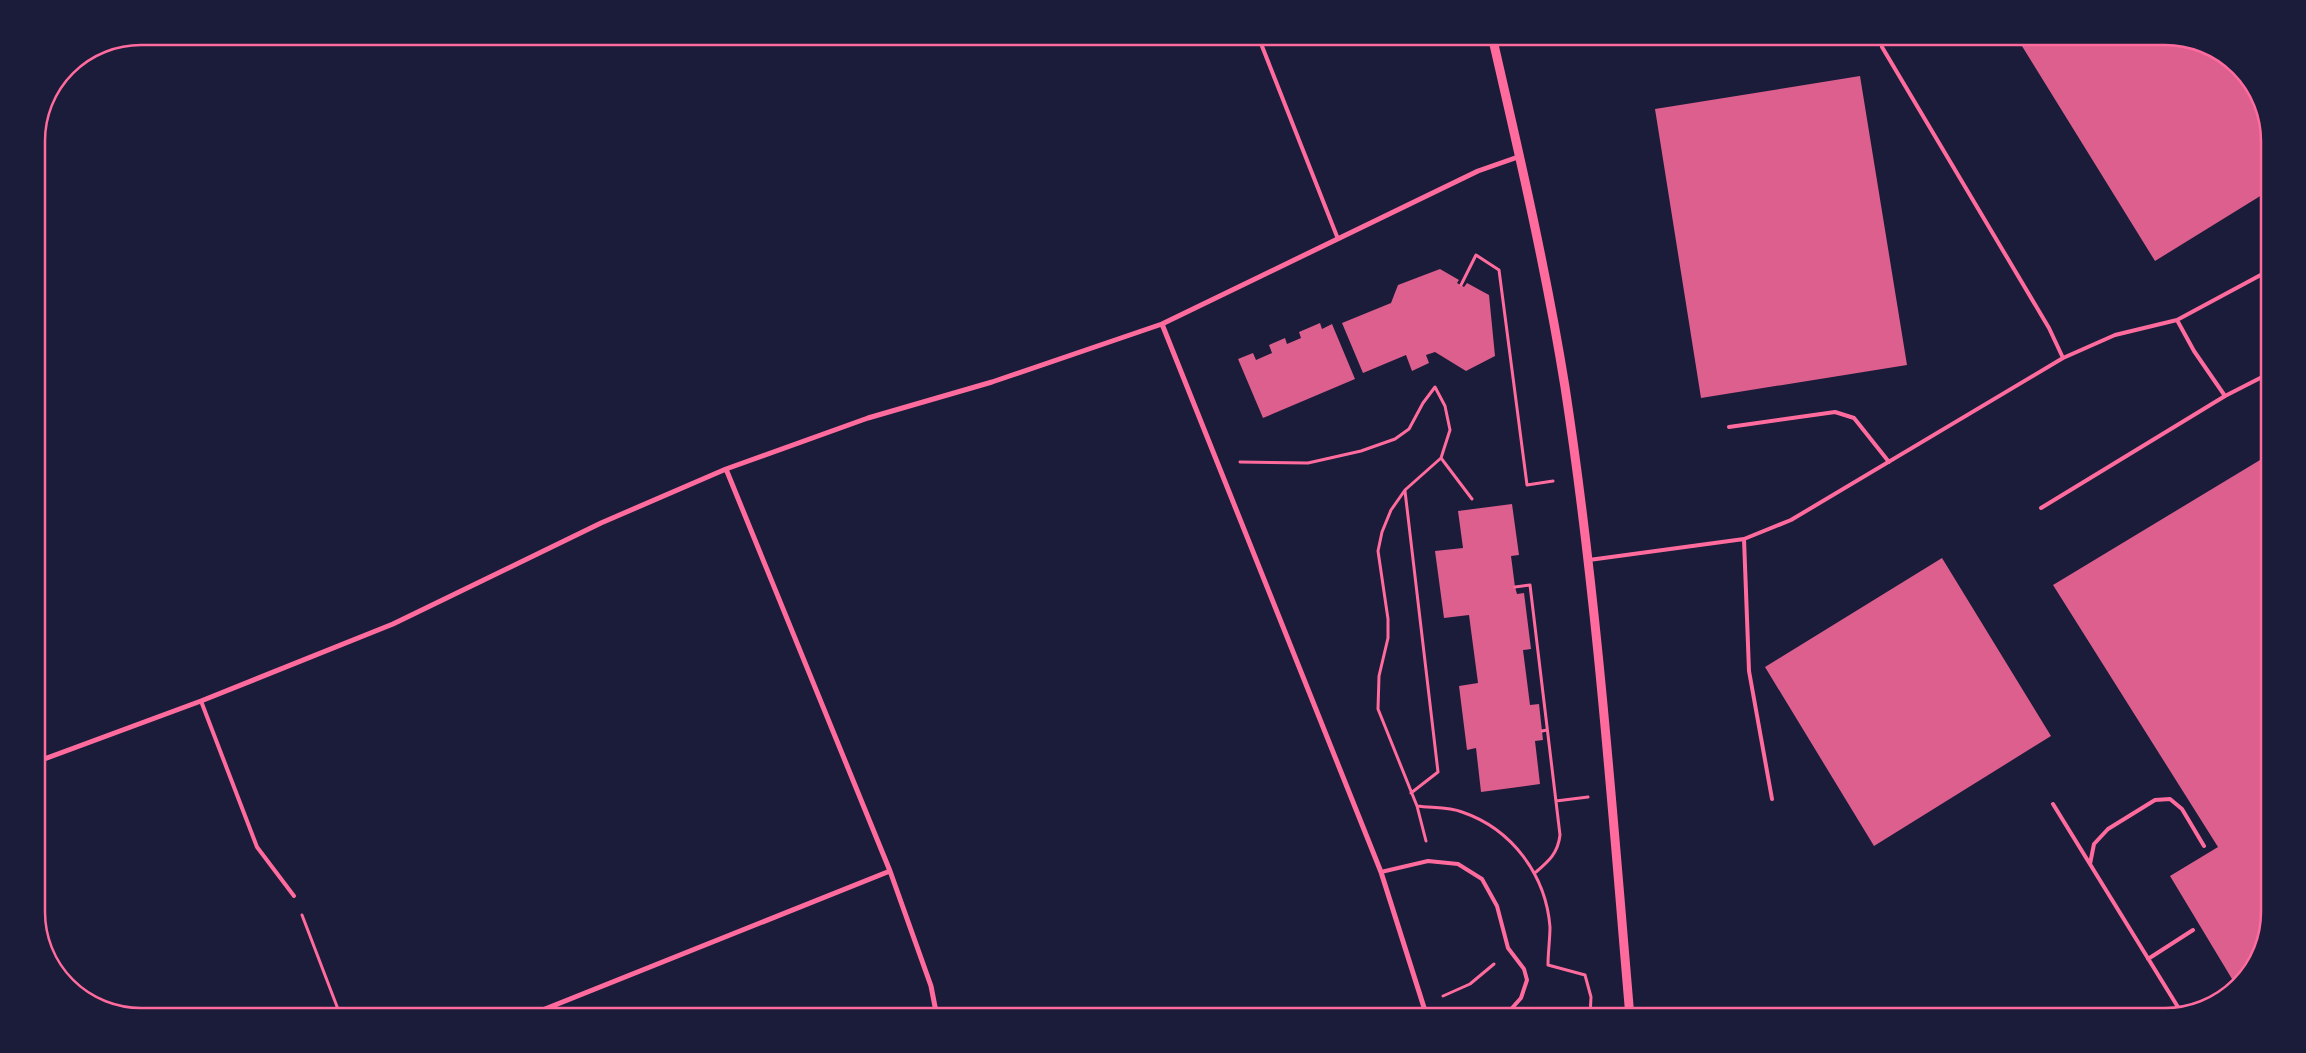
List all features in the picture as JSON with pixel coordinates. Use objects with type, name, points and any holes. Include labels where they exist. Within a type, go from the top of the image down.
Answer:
[{"type":"street","points":[[1494,45],[1530,203],[1565,388],[1589,560],[1629,1008]]},
{"type":"street","points":[[45,759],[201,701],[393,624],[601,523],[726,469],[868,418],[992,382],[1162,324],[1478,171],[1518,157]]},
{"type":"street","points":[[1162,324],[1381,872],[1425,1008]]},
{"type":"street","points":[[726,469],[890,871],[931,986],[935,1008]]},
{"type":"street","points":[[548,1008],[890,871]]},
{"type":"lane","points":[[1262,45],[1338,239]]},
{"type":"lane","points":[[1882,45],[2049,328],[2063,358]]},
{"type":"lane","points":[[1589,560],[1744,539],[1790,520],[2063,358],[2115,335],[2177,320],[2261,275]]},
{"type":"lane","points":[[2177,320],[2194,351],[2225,396]]},
{"type":"lane","points":[[2041,508],[2225,396],[2261,378]]},
{"type":"lane","points":[[1729,427],[1835,412],[1854,418],[1889,462]]},
{"type":"lane","points":[[1744,539],[1749,671],[1772,799]]},
{"type":"lane","points":[[201,701],[257,847],[294,896]]},
{"type":"lane","points":[[2090,864],[2094,844],[2103,834],[2155,800],[2170,799],[2182,809],[2204,846]]},
{"type":"lane","points":[[2053,804],[2178,1007]]},
{"type":"lane","points":[[1381,872],[1428,861],[1458,864],[1482,879],[1497,906],[1508,948],[1524,969],[1527,980],[1522,998],[1513,1008]]},
{"type":"lane","points":[[2148,958],[2193,930]]},
{"type":"path","points":[[1461,285],[1476,255],[1499,270],[1527,484]]},
{"type":"path","points":[[1216,461],[1308,463],[1361,451],[1395,439],[1409,429],[1423,403],[1435,387],[1445,406],[1450,430],[1441,458],[1404,490],[1391,510],[1382,532],[1378,551],[1388,619],[1388,638],[1379,676],[1378,709],[1417,806],[1424,831],[1428,861]]},
{"type":"path","points":[[1441,458],[1472,499]]},
{"type":"path","points":[[1404,490],[1438,772],[1412,792]]},
{"type":"path","points":[[1515,587],[1530,586],[1560,835],[1558,847],[1551,858],[1536,872]]},
{"type":"path","points":[[1542,731],[1547,730]]},
{"type":"path","points":[[1556,801],[1611,794]]},
{"type":"path","points":[[1417,806],[1462,812],[1496,829],[1521,851],[1536,872],[1545,901],[1550,927],[1548,965],[1585,975],[1591,997],[1590,1008]]},
{"type":"path","points":[[294,896],[338,1008]]},
{"type":"path","points":[[1423,1002],[1455,992],[1470,984],[1489,969],[1508,948]]},
{"type":"building","points":[[2021,45],[2171,45],[2183,47],[2202,52],[2223,65],[2233,73],[2248,93],[2256,110],[2261,135],[2261,196],[2155,261]]},
{"type":"building","points":[[1860,76],[1907,365],[1701,398],[1655,109]]},
{"type":"building","points":[[1440,269],[1459,280],[1457,283],[1464,287],[1467,283],[1489,295],[1495,356],[1466,371],[1435,352],[1426,355],[1429,363],[1412,371],[1406,355],[1363,373],[1342,323],[1391,303],[1398,285]]},
{"type":"building","points":[[1320,323],[1322,329],[1332,324],[1355,379],[1263,418],[1238,359],[1253,353],[1256,360],[1272,353],[1269,345],[1285,338],[1287,344],[1301,338],[1299,332]]},
{"type":"building","points":[[2261,459],[2261,912],[2254,949],[2233,980],[2170,876],[2218,847],[2053,585]]},
{"type":"building","points":[[1512,504],[1519,555],[1511,556],[1515,587],[1517,594],[1524,593],[1531,649],[1523,650],[1530,705],[1539,704],[1543,740],[1535,741],[1540,784],[1481,792],[1476,748],[1467,750],[1459,686],[1478,683],[1469,615],[1444,618],[1435,551],[1463,548],[1458,511]]},
{"type":"building","points":[[1942,558],[2051,736],[1874,846],[1765,667]]}]
